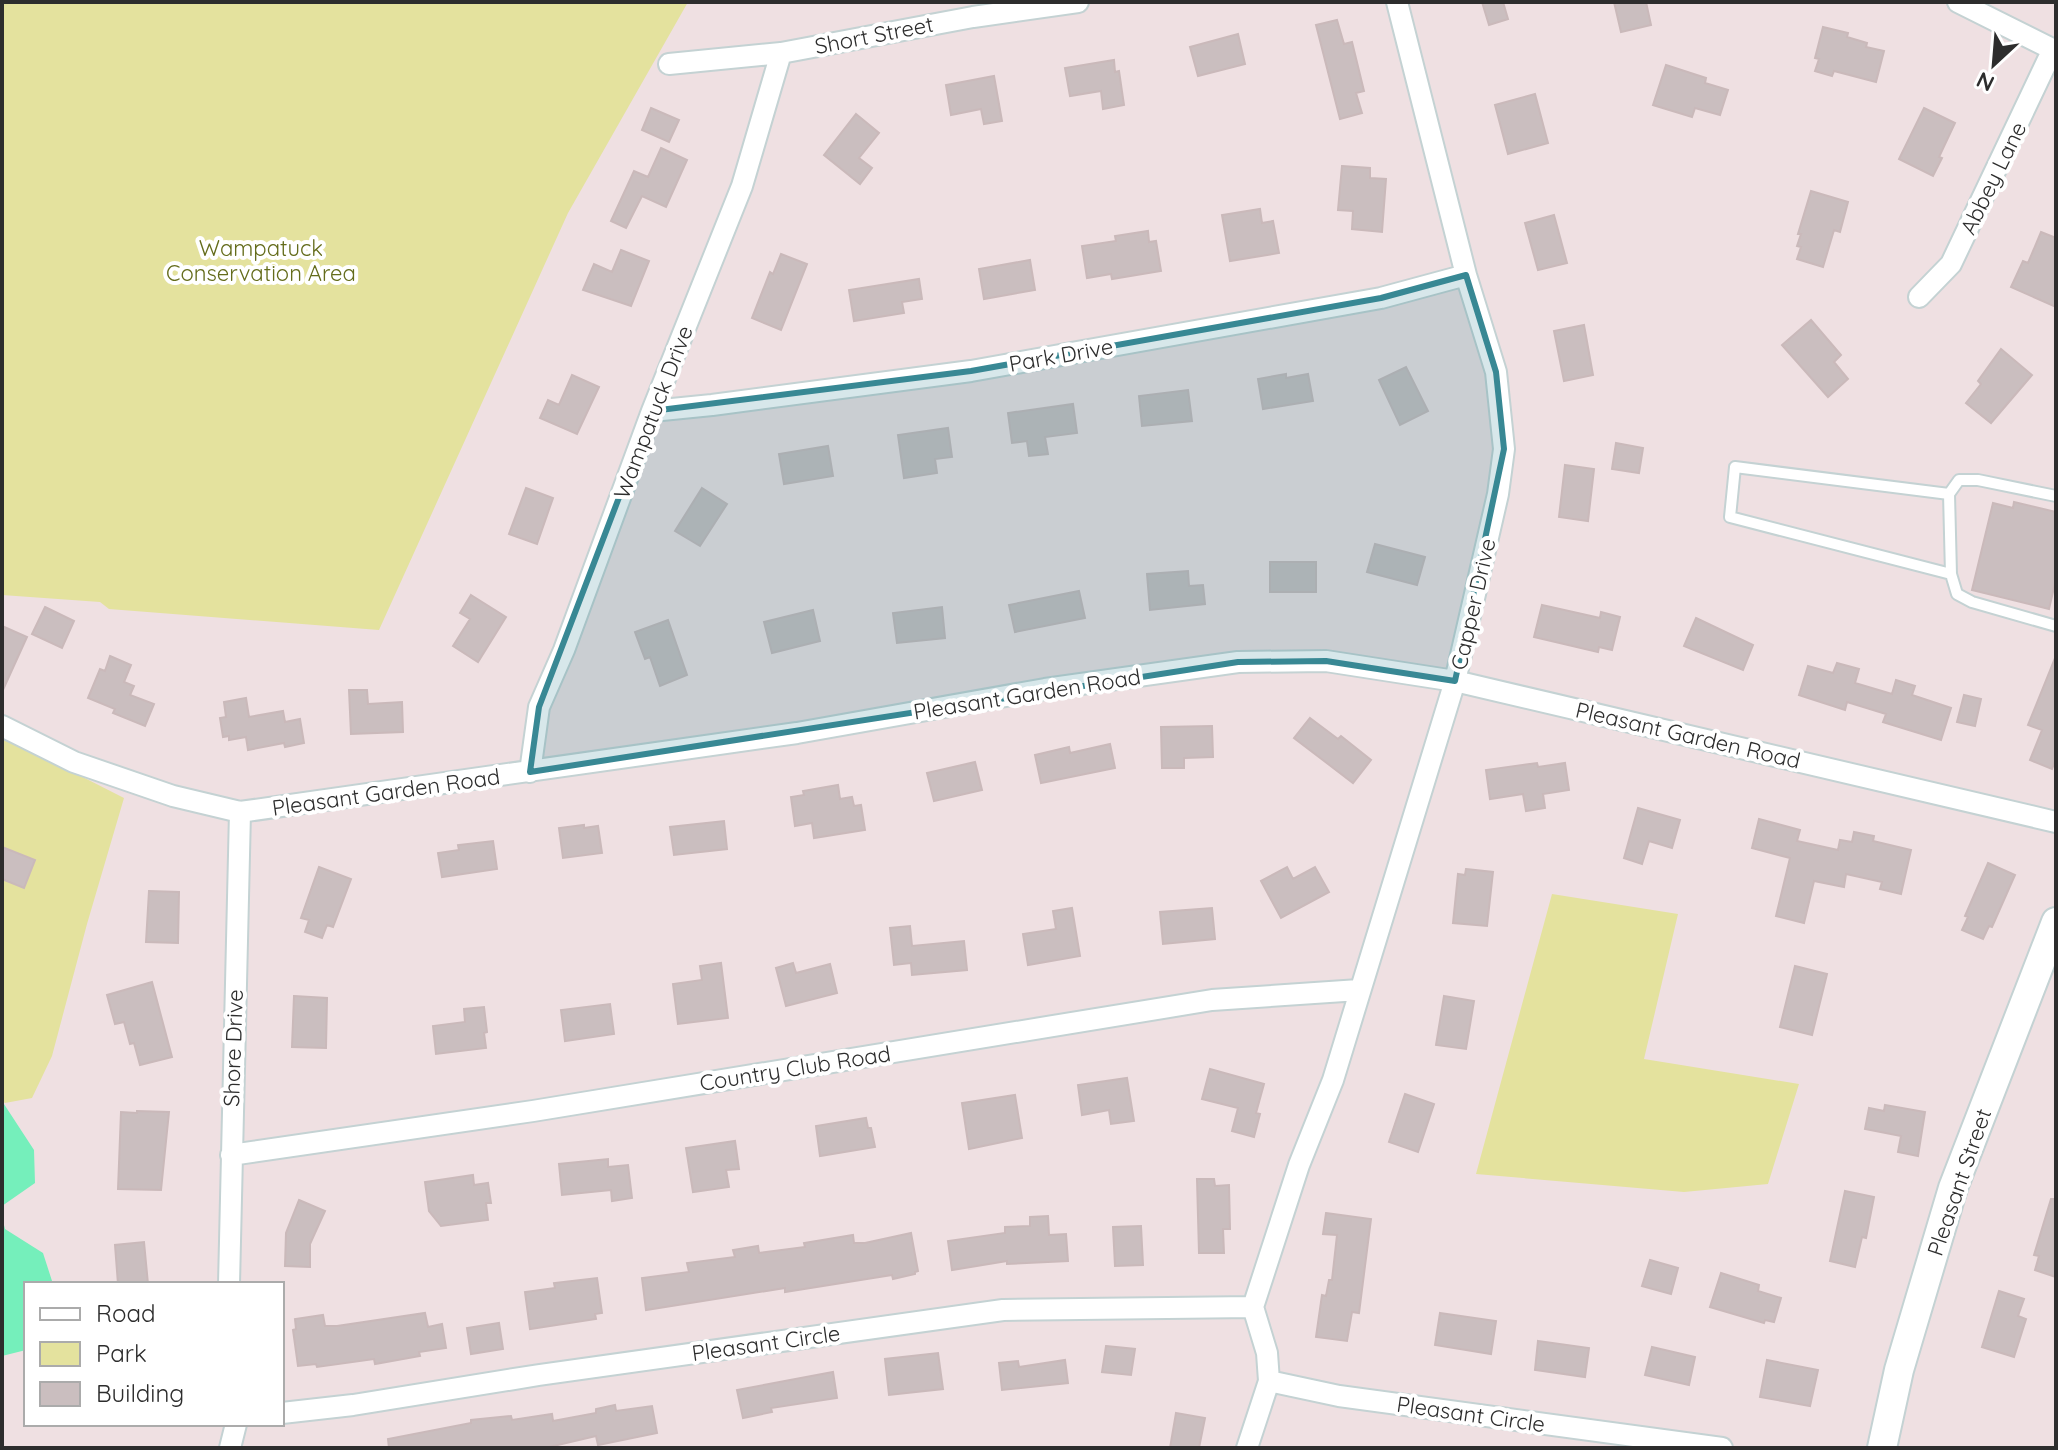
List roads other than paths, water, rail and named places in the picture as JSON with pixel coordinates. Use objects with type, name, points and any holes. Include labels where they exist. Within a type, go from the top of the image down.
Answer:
[{"type":"main road","name":"Pleasant Street","points":[[1882,1448],[1899,1370],[1953,1188],[2056,922]]},
{"type":"street","name":"Short Street","points":[[669,64],[781,53],[974,9],[1078,2]]},
{"type":"street","name":"Capper Drive","points":[[1253,1307],[1289,1194],[1333,1080],[1455,681],[1498,494],[1504,449],[1496,372],[1466,275],[1397,2]]},
{"type":"street","points":[[1958,2],[2055,50]]},
{"type":"street","name":"Abbey Lane","points":[[1919,297],[1951,264],[2055,50]]},
{"type":"street","name":"Wampatuck Drive","points":[[530,772],[539,707],[564,650],[652,411],[742,186],[781,53]]},
{"type":"street","name":"Park Drive","points":[[652,411],[971,371],[1381,298],[1466,275]]},
{"type":"street","name":"Pleasant Garden Road","points":[[2,726],[74,762],[173,796],[240,812],[797,733],[1045,689],[1238,662],[1326,661],[1455,681],[2056,822]]},
{"type":"street","name":"Shore Drive","points":[[229,1282],[240,812]]},
{"type":"street","name":"Country Club Road","points":[[231,1155],[533,1111],[1212,1000],[1359,990]]},
{"type":"street","points":[[1247,1448],[1269,1381],[1267,1353],[1253,1307]]},
{"type":"street","name":"Pleasant Circle","points":[[284,1413],[1003,1310],[1253,1307]]},
{"type":"street","name":"Pleasant Circle","points":[[1269,1381],[1339,1396],[1722,1448]]},
{"type":"street","points":[[230,1448],[236,1426]]},
{"type":"lane","points":[[1949,494],[1735,467],[1730,517],[1951,574]]},
{"type":"lane","points":[[2056,496],[1978,480],[1959,480],[1949,494],[1951,574],[1957,594],[1972,602],[2056,626]]},
{"type":"park label","name":"Wampatuck Conservation Area","points":[[261,260]]}]
